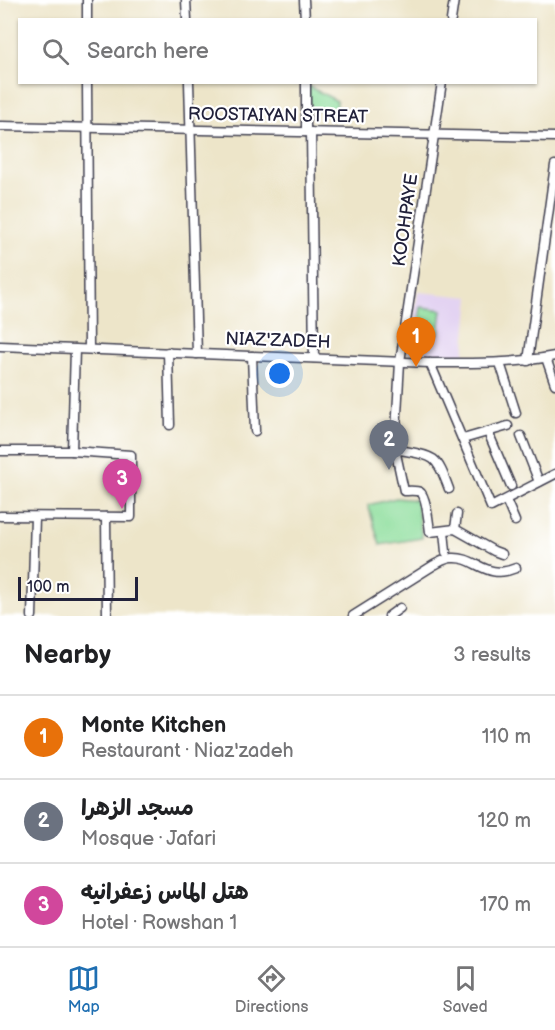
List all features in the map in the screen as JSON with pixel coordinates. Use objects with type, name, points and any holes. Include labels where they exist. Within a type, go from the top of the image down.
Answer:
[{"type":"street","points":[[87,0],[87,18]]},
{"type":"street","points":[[186,0],[187,18]]},
{"type":"street","points":[[304,0],[304,18]]},
{"type":"street","points":[[451,18],[454,0]]},
{"type":"street","points":[[87,84],[89,349]]},
{"type":"street","points":[[189,84],[197,354]]},
{"type":"street","points":[[306,84],[314,358]]},
{"type":"street","name":"KOOHPAYE","points":[[442,84],[400,362],[395,449],[404,491],[421,493],[430,532],[444,531]]},
{"type":"street","name":"ROOSTAIYAN STREAT","points":[[0,126],[555,137]]},
{"type":"street","points":[[528,361],[555,165]]},
{"type":"street","name":"NIAZ'ZADEH","points":[[0,346],[430,363],[500,363],[550,357]]},
{"type":"street","points":[[72,451],[75,349]]},
{"type":"street","points":[[168,352],[170,425]]},
{"type":"street","points":[[252,356],[255,432]]},
{"type":"street","points":[[550,357],[555,384]]},
{"type":"street","points":[[430,363],[491,507],[555,474]]},
{"type":"street","points":[[500,363],[516,414]]},
{"type":"street","points":[[463,439],[507,426]]},
{"type":"street","points":[[488,432],[511,486]]},
{"type":"street","points":[[521,436],[539,483]]},
{"type":"street","points":[[395,449],[433,459],[440,467],[449,489]]},
{"type":"street","points":[[0,451],[131,454],[132,517],[0,516]]},
{"type":"street","points":[[506,500],[515,521]]},
{"type":"street","points":[[455,529],[458,514]]},
{"type":"street","points":[[32,616],[35,517]]},
{"type":"street","points":[[106,517],[107,616]]},
{"type":"street","points":[[446,552],[444,531],[455,529],[502,554]]},
{"type":"street","points":[[353,616],[447,559],[465,560],[496,572],[508,572],[516,568]]},
{"type":"street","points":[[389,616],[400,608]]},
{"type":"shaded area","points":[[418,292],[470,297],[464,354],[408,353]]},
{"type":"green space","points":[[306,85],[337,101],[336,113],[323,114],[320,109],[311,111]]},
{"type":"green space","points":[[421,307],[442,310],[439,334],[418,331]]},
{"type":"green space","points":[[396,498],[416,500],[422,538],[380,545],[368,505]]},
{"type":"place","name":"Monte Kitchen","points":[[416,367]]},
{"type":"place","name":"مسجد الزهرا","points":[[389,470]]},
{"type":"place","name":"هتل الماس زعفرانیه","points":[[122,509]]}]
